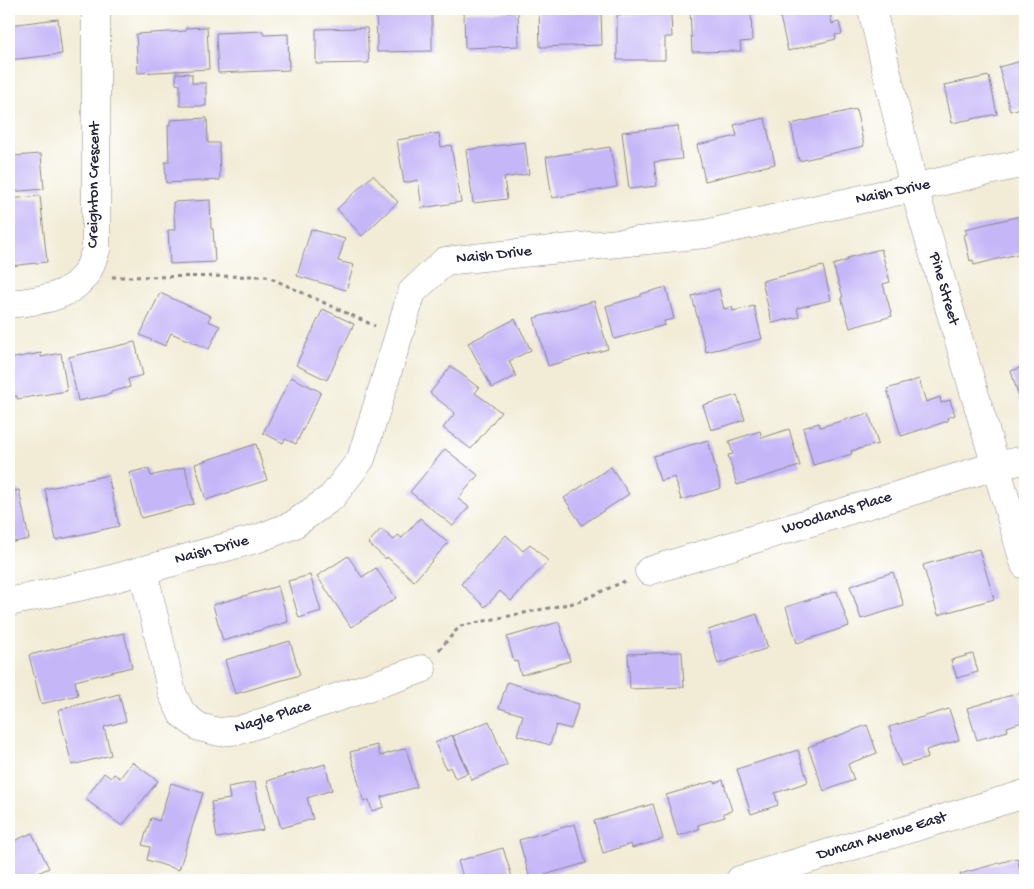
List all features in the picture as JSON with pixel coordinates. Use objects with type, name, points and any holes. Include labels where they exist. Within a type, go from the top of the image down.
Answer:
[{"type":"street","name":"Creighton Crescent","points":[[9,304],[42,301],[68,291],[86,273],[96,250],[96,9]]},
{"type":"street","name":"Pine Street","points":[[872,9],[914,188],[1025,566]]},
{"type":"street","name":"Naish Drive","points":[[9,602],[101,582],[260,538],[293,525],[332,497],[361,458],[412,292],[445,261],[705,234],[1025,164]]},
{"type":"street","name":"Woodlands Place","points":[[648,571],[995,466],[1025,460]]},
{"type":"street","name":"Nagle Place","points":[[143,570],[172,694],[182,714],[199,727],[220,732],[240,730],[422,669]]},
{"type":"street","name":"Duncan Avenue East","points":[[740,880],[1025,794]]},
{"type":"path","points":[[82,278],[266,276],[397,336]]},
{"type":"path","points":[[422,669],[460,626],[578,602],[648,571]]},
{"type":"building","points":[[376,9],[432,9],[432,51],[377,52]]},
{"type":"building","points":[[601,9],[602,45],[540,47],[539,10]]},
{"type":"building","points":[[751,9],[752,41],[740,42],[741,51],[692,52],[690,10]]},
{"type":"building","points":[[798,9],[834,9],[835,13],[830,14],[832,24],[839,22],[842,34],[835,35],[836,39],[788,51],[779,13]]},
{"type":"building","points":[[938,9],[956,9],[940,14]]},
{"type":"building","points":[[518,11],[519,46],[465,48],[464,12]]},
{"type":"building","points":[[617,15],[671,15],[672,37],[665,37],[665,60],[617,60]]},
{"type":"building","points":[[58,19],[62,54],[9,60],[9,25]]},
{"type":"building","points":[[207,27],[209,69],[138,73],[136,34],[186,31],[186,28]]},
{"type":"building","points":[[367,28],[369,63],[316,64],[316,29]]},
{"type":"building","points":[[263,31],[264,35],[288,34],[289,70],[218,73],[216,33]]},
{"type":"building","points":[[1025,60],[1025,107],[1010,111],[999,67]]},
{"type":"building","points":[[176,73],[192,74],[192,83],[206,83],[206,106],[180,106],[180,85],[176,84]]},
{"type":"building","points":[[989,76],[997,114],[952,123],[944,85]]},
{"type":"building","points":[[856,109],[864,146],[799,161],[791,124]]},
{"type":"building","points":[[207,118],[208,143],[219,143],[220,180],[166,183],[165,162],[169,162],[168,125],[170,125],[170,120]]},
{"type":"building","points":[[765,118],[775,164],[705,181],[697,145],[737,136],[734,125]]},
{"type":"building","points":[[678,126],[682,159],[654,162],[657,186],[629,189],[622,132]]},
{"type":"building","points":[[9,128],[12,128],[14,156],[41,154],[44,189],[9,192]]},
{"type":"building","points":[[439,133],[441,147],[451,145],[461,202],[422,208],[418,180],[404,183],[397,140]]},
{"type":"building","points":[[525,142],[529,174],[504,178],[507,199],[473,203],[466,150]]},
{"type":"building","points":[[610,147],[617,187],[552,198],[546,157]]},
{"type":"building","points":[[373,175],[398,202],[362,236],[337,209]]},
{"type":"building","points":[[40,196],[47,262],[9,266],[9,199]]},
{"type":"building","points":[[210,200],[215,262],[170,264],[168,230],[175,230],[173,202]]},
{"type":"building","points":[[1025,215],[1025,252],[974,265],[973,260],[970,261],[964,235],[967,234],[965,229]]},
{"type":"building","points":[[311,229],[345,239],[338,261],[354,265],[346,290],[297,276]]},
{"type":"building","points":[[881,249],[890,282],[883,284],[892,316],[850,328],[833,265],[848,260],[847,258]]},
{"type":"building","points":[[823,266],[831,300],[797,308],[799,317],[772,323],[762,281]]},
{"type":"building","points":[[666,287],[674,319],[664,321],[665,325],[614,339],[606,306]]},
{"type":"building","points":[[719,289],[724,309],[732,307],[733,311],[754,306],[762,339],[706,352],[692,296]]},
{"type":"building","points":[[160,293],[211,316],[208,321],[220,326],[209,349],[171,333],[165,346],[140,335]]},
{"type":"building","points":[[594,301],[608,349],[548,366],[534,318]]},
{"type":"building","points":[[323,309],[354,324],[327,380],[296,365]]},
{"type":"building","points":[[515,319],[531,350],[509,361],[516,376],[492,388],[468,343]]},
{"type":"building","points":[[135,342],[143,375],[128,379],[130,387],[111,392],[111,394],[78,401],[69,357]]},
{"type":"building","points":[[41,353],[41,357],[61,353],[67,391],[17,399],[17,396],[9,397],[9,359]]},
{"type":"building","points":[[1022,365],[1025,365],[1025,402],[1021,404],[1011,371],[1023,367]]},
{"type":"building","points":[[451,366],[479,388],[475,393],[501,412],[471,449],[443,428],[455,413],[430,393]]},
{"type":"building","points":[[291,377],[321,392],[296,444],[285,439],[283,443],[263,433]]},
{"type":"building","points":[[919,379],[926,402],[940,397],[941,403],[950,400],[955,415],[947,418],[948,421],[901,436],[887,389]]},
{"type":"building","points":[[737,395],[745,420],[711,430],[703,405]]},
{"type":"building","points":[[869,413],[878,444],[851,451],[852,454],[813,465],[803,428],[819,423],[820,427]]},
{"type":"building","points":[[789,429],[800,466],[737,485],[728,455],[733,454],[729,441],[760,431],[762,438]]},
{"type":"building","points":[[708,440],[721,488],[681,500],[675,477],[660,481],[653,456]]},
{"type":"building","points":[[256,444],[267,480],[206,500],[195,464]]},
{"type":"building","points":[[445,449],[478,475],[458,499],[469,507],[453,526],[410,492]]},
{"type":"building","points":[[185,467],[194,504],[141,518],[129,473],[148,468],[151,476]]},
{"type":"building","points":[[611,467],[629,494],[582,525],[564,498]]},
{"type":"building","points":[[108,475],[119,526],[56,540],[45,489]]},
{"type":"building","points":[[19,490],[29,539],[9,543],[9,492]]},
{"type":"building","points":[[420,518],[448,543],[414,581],[368,543],[381,529],[394,540],[398,535],[402,538]]},
{"type":"building","points":[[506,535],[523,551],[530,544],[548,561],[511,601],[500,591],[485,607],[461,584]]},
{"type":"building","points":[[979,549],[994,599],[938,615],[923,565]]},
{"type":"building","points":[[348,556],[362,577],[376,568],[396,598],[351,627],[317,576]]},
{"type":"building","points":[[893,572],[904,606],[861,619],[850,586]]},
{"type":"building","points":[[310,575],[321,611],[299,618],[288,581]]},
{"type":"building","points":[[278,586],[288,622],[223,641],[213,605]]},
{"type":"building","points":[[837,591],[849,626],[797,643],[786,607]]},
{"type":"building","points":[[757,614],[768,648],[718,664],[708,630]]},
{"type":"building","points":[[559,622],[570,661],[521,675],[517,661],[514,662],[507,637]]},
{"type":"building","points":[[124,633],[132,667],[75,681],[78,695],[41,704],[29,655]]},
{"type":"building","points":[[290,641],[300,675],[235,694],[225,660]]},
{"type":"building","points":[[682,652],[684,687],[630,689],[628,654]]},
{"type":"building","points":[[973,654],[978,672],[957,678],[951,660]]},
{"type":"building","points":[[507,682],[579,704],[571,729],[556,725],[550,745],[517,735],[523,715],[499,708]]},
{"type":"building","points":[[1019,693],[1025,713],[1025,721],[1007,727],[1008,731],[977,740],[967,708]]},
{"type":"building","points":[[119,694],[126,721],[104,727],[111,755],[72,765],[58,710]]},
{"type":"building","points":[[949,709],[959,740],[926,750],[928,758],[901,766],[889,727]]},
{"type":"building","points":[[489,721],[507,765],[472,780],[453,736]]},
{"type":"building","points":[[867,725],[877,753],[848,764],[854,780],[824,791],[808,747]]},
{"type":"building","points":[[452,735],[468,773],[455,778],[450,767],[446,769],[435,743]]},
{"type":"building","points":[[377,745],[380,756],[406,748],[417,787],[381,797],[384,807],[372,811],[369,800],[364,802],[350,752]]},
{"type":"building","points":[[798,750],[808,782],[775,793],[778,805],[751,814],[737,769]]},
{"type":"building","points":[[132,762],[158,781],[122,826],[85,799],[104,773],[111,778],[114,774],[120,778]]},
{"type":"building","points":[[325,764],[332,790],[307,798],[313,819],[281,828],[267,781]]},
{"type":"building","points":[[723,780],[732,811],[723,813],[725,817],[698,825],[699,829],[678,836],[666,795]]},
{"type":"building","points":[[255,782],[263,830],[217,838],[211,802],[230,799],[228,787]]},
{"type":"building","points":[[171,783],[203,793],[179,870],[147,860],[150,847],[142,845],[151,818],[159,821]]},
{"type":"building","points":[[653,804],[663,839],[632,848],[631,844],[603,853],[594,821]]},
{"type":"building","points":[[575,824],[586,863],[530,879],[519,840]]},
{"type":"building","points":[[32,833],[49,868],[23,880],[9,880],[9,843]]},
{"type":"building","points":[[503,848],[513,880],[464,880],[458,861]]},
{"type":"building","points":[[1017,858],[1023,880],[962,879],[960,874]]}]
